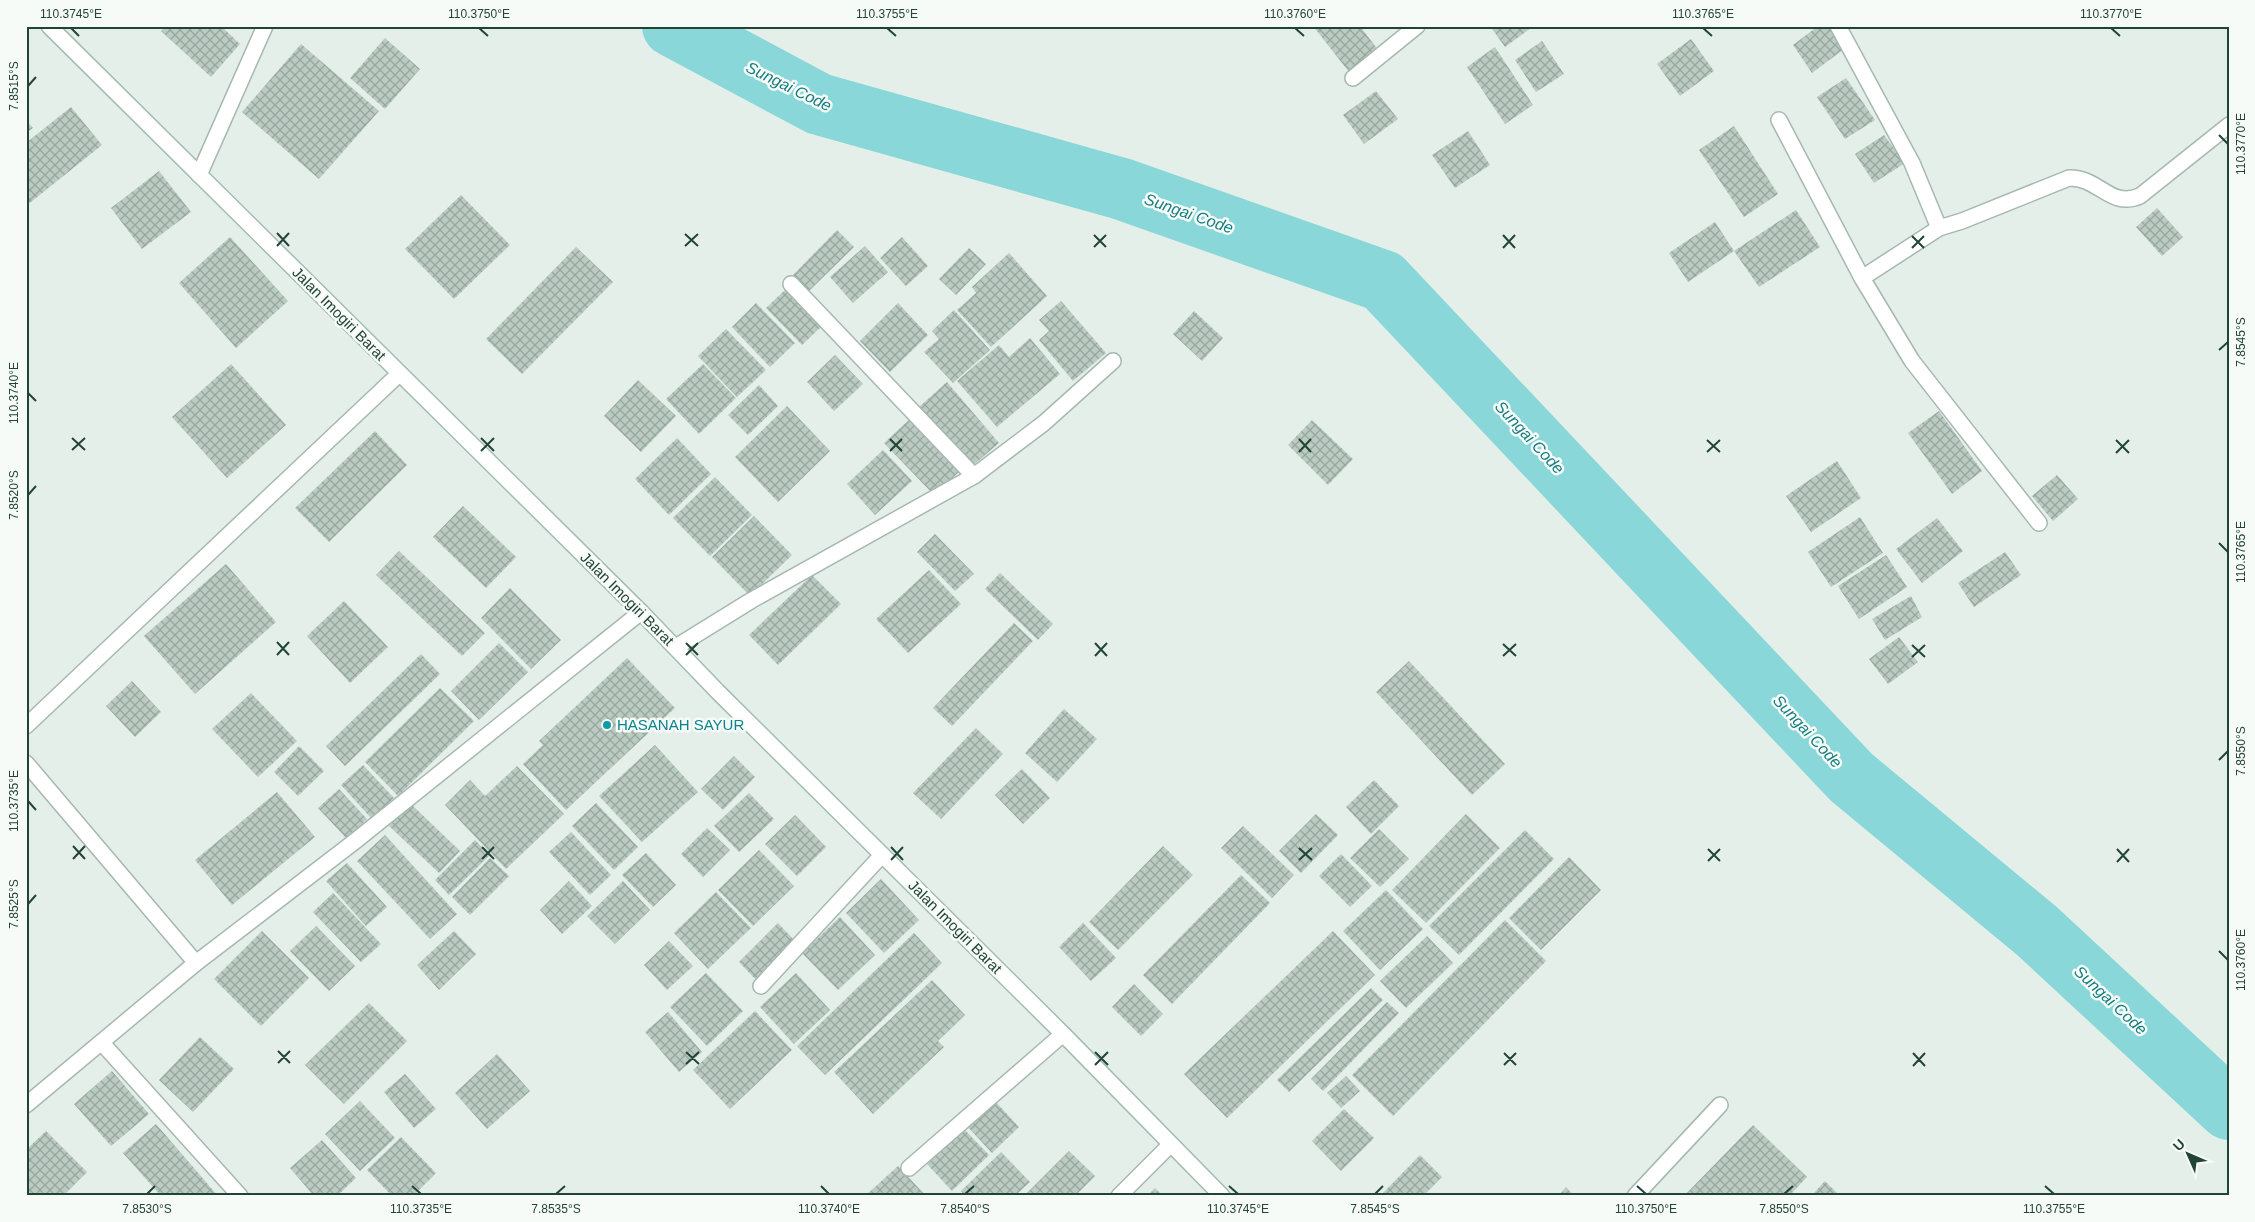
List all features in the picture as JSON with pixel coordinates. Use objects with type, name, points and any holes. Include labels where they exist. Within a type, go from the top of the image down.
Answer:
[{"type":"street","name":"Jalan Imogiri Barat","points":[[49,26],[641,612],[718,692],[1222,1196]]},
{"type":"street","points":[[199,174],[265,26]]},
{"type":"street","points":[[1354,78],[1417,26]]},
{"type":"street","points":[[1838,26],[1912,164],[1939,228]]},
{"type":"street","points":[[1779,120],[1862,278],[1912,360],[2039,523]]},
{"type":"street","points":[[1862,278],[1939,228],[1962,221],[2068,178],[2086,180],[2122,201],[2131,200],[2140,196],[2229,125]]},
{"type":"street","points":[[791,284],[974,476]]},
{"type":"street","points":[[676,647],[752,600],[974,476],[1044,423],[1113,361]]},
{"type":"street","points":[[26,726],[399,374]]},
{"type":"street","points":[[26,1105],[196,964],[354,842],[641,612]]},
{"type":"street","points":[[26,763],[196,964]]},
{"type":"street","points":[[761,986],[882,855]]},
{"type":"street","points":[[909,1168],[1062,1034]]},
{"type":"street","points":[[102,1043],[240,1196]]},
{"type":"street","points":[[1636,1196],[1720,1105]]},
{"type":"street","points":[[1119,1196],[1170,1145]]},
{"type":"building","points":[[166,26],[221,26],[240,44],[211,77],[161,31]]},
{"type":"building","points":[[1313,26],[1360,26],[1378,50],[1349,72]]},
{"type":"building","points":[[1490,26],[1530,26],[1531,28],[1505,47]]},
{"type":"building","points":[[1818,26],[1828,26],[1844,49],[1812,73],[1793,45]]},
{"type":"building","points":[[385,38],[420,69],[385,109],[350,78]]},
{"type":"building","points":[[1691,39],[1714,71],[1680,96],[1657,64]]},
{"type":"building","points":[[1542,41],[1564,74],[1536,92],[1515,60]]},
{"type":"building","points":[[301,44],[379,111],[319,179],[242,112]]},
{"type":"building","points":[[1495,47],[1533,105],[1505,124],[1467,67]]},
{"type":"building","points":[[1846,78],[1875,120],[1845,139],[1817,97]]},
{"type":"building","points":[[1376,91],[1398,119],[1364,144],[1343,115]]},
{"type":"building","points":[[71,107],[102,145],[26,206],[26,143]]},
{"type":"building","points":[[26,120],[33,128],[26,133]]},
{"type":"building","points":[[1734,126],[1778,194],[1744,217],[1699,150]]},
{"type":"building","points":[[1468,131],[1490,165],[1455,188],[1432,155]]},
{"type":"building","points":[[1884,135],[1905,163],[1874,183],[1855,154]]},
{"type":"building","points":[[159,171],[191,212],[142,249],[111,208]]},
{"type":"building","points":[[461,195],[510,245],[454,299],[405,249]]},
{"type":"building","points":[[2157,208],[2183,237],[2162,256],[2136,227]]},
{"type":"building","points":[[1796,210],[1820,247],[1759,287],[1734,251]]},
{"type":"building","points":[[1715,222],[1734,251],[1688,282],[1669,253]]},
{"type":"building","points":[[837,230],[854,247],[809,291],[793,275]]},
{"type":"building","points":[[230,237],[288,301],[236,348],[179,283]]},
{"type":"building","points":[[902,237],[928,266],[906,286],[880,258]]},
{"type":"building","points":[[865,246],[888,272],[853,303],[830,277]]},
{"type":"building","points":[[576,247],[613,282],[522,374],[486,339]]},
{"type":"building","points":[[969,248],[986,264],[956,295],[939,279]]},
{"type":"building","points":[[1009,253],[1047,296],[991,347],[957,310],[976,293],[972,287]]},
{"type":"building","points":[[786,289],[822,326],[802,345],[766,308]]},
{"type":"building","points":[[1061,301],[1106,353],[1073,381],[1039,340],[1049,331],[1039,320]]},
{"type":"building","points":[[756,303],[795,343],[770,367],[732,327]]},
{"type":"building","points":[[898,303],[928,335],[890,372],[860,341]]},
{"type":"building","points":[[954,310],[990,350],[953,383],[924,352],[939,339],[932,331]]},
{"type":"building","points":[[1194,311],[1223,338],[1202,361],[1173,334]]},
{"type":"building","points":[[726,329],[766,370],[737,397],[698,356]]},
{"type":"building","points":[[1030,338],[1060,374],[997,427],[957,381],[999,345],[1009,357]]},
{"type":"building","points":[[835,355],[863,384],[834,411],[807,382]]},
{"type":"building","points":[[231,364],[286,425],[227,478],[172,417]]},
{"type":"building","points":[[703,364],[736,398],[699,434],[666,399]]},
{"type":"building","points":[[638,380],[676,416],[641,452],[604,416]]},
{"type":"building","points":[[947,382],[999,443],[971,467],[919,407]]},
{"type":"building","points":[[759,385],[778,406],[748,435],[728,415]]},
{"type":"building","points":[[787,406],[830,451],[778,502],[735,457]]},
{"type":"building","points":[[1939,411],[1982,471],[1952,494],[1908,433]]},
{"type":"building","points":[[911,418],[961,470],[934,495],[884,443]]},
{"type":"building","points":[[1312,420],[1353,459],[1328,485],[1288,445]]},
{"type":"building","points":[[375,431],[407,465],[329,542],[295,508]]},
{"type":"building","points":[[677,438],[711,474],[669,515],[635,479]]},
{"type":"building","points":[[883,450],[912,481],[875,515],[847,484]]},
{"type":"building","points":[[1837,461],[1861,498],[1811,532],[1786,496]]},
{"type":"building","points":[[2057,475],[2078,499],[2053,521],[2032,496]]},
{"type":"building","points":[[715,477],[752,515],[710,556],[673,518]]},
{"type":"building","points":[[463,506],[516,557],[486,588],[433,537]]},
{"type":"building","points":[[754,516],[792,555],[750,596],[712,557]]},
{"type":"building","points":[[1860,517],[1883,553],[1831,587],[1808,552]]},
{"type":"building","points":[[1937,518],[1963,551],[1922,583],[1896,549]]},
{"type":"building","points":[[935,534],[974,574],[955,591],[917,552]]},
{"type":"building","points":[[399,551],[485,633],[462,656],[376,575]]},
{"type":"building","points":[[2005,552],[2021,575],[1974,607],[1958,583]]},
{"type":"building","points":[[1886,555],[1907,587],[1859,619],[1838,586]]},
{"type":"building","points":[[226,564],[276,622],[195,694],[144,636]]},
{"type":"building","points":[[929,570],[961,604],[908,653],[876,619]]},
{"type":"building","points":[[1000,573],[1053,624],[1038,640],[985,589]]},
{"type":"building","points":[[812,575],[841,604],[778,665],[749,635]]},
{"type":"building","points":[[510,588],[561,640],[531,669],[481,618]]},
{"type":"building","points":[[1911,596],[1922,617],[1885,640],[1872,619]]},
{"type":"building","points":[[344,601],[388,647],[350,683],[307,636]]},
{"type":"building","points":[[1014,623],[1033,641],[952,726],[933,708]]},
{"type":"building","points":[[1899,637],[1918,662],[1888,684],[1869,659]]},
{"type":"building","points":[[499,643],[528,672],[479,720],[451,691]]},
{"type":"building","points":[[421,654],[440,674],[345,766],[326,746]]},
{"type":"building","name":"HASANAH SAYUR","points":[[627,658],[675,708],[566,810],[523,764],[543,745],[539,741]]},
{"type":"building","points":[[1409,661],[1505,764],[1472,795],[1376,692]]},
{"type":"building","points":[[132,681],[161,712],[135,737],[106,706]]},
{"type":"building","points":[[440,688],[474,721],[398,796],[365,762]]},
{"type":"building","points":[[251,693],[297,741],[258,777],[212,729]]},
{"type":"building","points":[[1064,709],[1097,739],[1057,782],[1025,753]]},
{"type":"building","points":[[976,728],[1003,754],[941,819],[913,793]]},
{"type":"building","points":[[655,745],[698,792],[642,842],[599,796]]},
{"type":"building","points":[[299,746],[324,771],[298,796],[274,772]]},
{"type":"building","points":[[734,756],[755,777],[723,810],[701,789]]},
{"type":"building","points":[[363,765],[394,798],[372,819],[341,785]]},
{"type":"building","points":[[517,766],[564,814],[506,869],[445,805],[470,780],[485,796]]},
{"type":"building","points":[[1022,769],[1050,798],[1023,824],[995,795]]},
{"type":"building","points":[[1374,780],[1399,806],[1371,834],[1346,807]]},
{"type":"building","points":[[339,789],[367,819],[347,839],[318,808]]},
{"type":"building","points":[[277,792],[315,837],[232,905],[195,860]]},
{"type":"building","points":[[749,793],[774,819],[739,852],[714,826]]},
{"type":"building","points":[[596,803],[638,847],[614,870],[572,826]]},
{"type":"building","points":[[411,804],[460,851],[439,873],[389,826]]},
{"type":"building","points":[[1316,814],[1338,835],[1301,873],[1279,851]]},
{"type":"building","points":[[1466,814],[1500,848],[1426,923],[1392,890]]},
{"type":"building","points":[[795,815],[826,847],[797,876],[765,844]]},
{"type":"building","points":[[1243,826],[1294,875],[1272,898],[1221,848]]},
{"type":"building","points":[[707,828],[730,850],[703,877],[681,854]]},
{"type":"building","points":[[1379,829],[1409,859],[1380,887],[1350,858]]},
{"type":"building","points":[[1525,830],[1554,859],[1459,955],[1429,926]]},
{"type":"building","points":[[571,832],[611,875],[590,895],[549,852]]},
{"type":"building","points":[[385,835],[457,914],[430,939],[357,861]]},
{"type":"building","points":[[475,840],[490,855],[449,895],[435,880]]},
{"type":"building","points":[[1163,846],[1193,875],[1118,950],[1089,922]]},
{"type":"building","points":[[759,850],[794,886],[753,926],[718,890]]},
{"type":"building","points":[[646,853],[676,885],[653,907],[622,875]]},
{"type":"building","points":[[1341,854],[1372,886],[1350,907],[1319,876]]},
{"type":"building","points":[[1569,857],[1601,890],[1541,950],[1509,918]]},
{"type":"building","points":[[490,858],[509,876],[470,915],[452,897]]},
{"type":"building","points":[[347,863],[387,907],[366,926],[326,881]]},
{"type":"building","points":[[1241,875],[1270,903],[1172,1004],[1143,975]]},
{"type":"building","points":[[881,879],[919,920],[884,953],[846,913]]},
{"type":"building","points":[[569,881],[592,906],[562,934],[540,910]]},
{"type":"building","points":[[623,881],[650,910],[615,944],[587,916]]},
{"type":"building","points":[[1386,890],[1423,929],[1380,970],[1343,931]]},
{"type":"building","points":[[716,892],[751,928],[708,969],[674,933]]},
{"type":"building","points":[[333,893],[381,944],[361,962],[313,912]]},
{"type":"building","points":[[840,917],[875,955],[838,990],[802,953]]},
{"type":"building","points":[[1505,920],[1546,961],[1393,1116],[1352,1075]]},
{"type":"building","points":[[778,923],[796,942],[757,981],[739,962]]},
{"type":"building","points":[[1083,923],[1116,958],[1091,981],[1059,947]]},
{"type":"building","points":[[316,926],[355,966],[329,991],[290,951]]},
{"type":"building","points":[[262,931],[309,978],[261,1026],[214,979]]},
{"type":"building","points":[[454,931],[476,954],[439,990],[417,965]]},
{"type":"building","points":[[1333,931],[1375,975],[1227,1118],[1184,1074]]},
{"type":"building","points":[[914,933],[942,963],[825,1075],[797,1046]]},
{"type":"building","points":[[1427,936],[1453,963],[1406,1008],[1380,981]]},
{"type":"building","points":[[669,941],[693,966],[667,990],[644,965]]},
{"type":"building","points":[[706,973],[743,1011],[707,1046],[670,1007]]},
{"type":"building","points":[[796,973],[830,1010],[794,1044],[760,1007]]},
{"type":"building","points":[[932,980],[965,1015],[938,1041],[944,1047],[873,1114],[834,1072]]},
{"type":"building","points":[[1134,984],[1163,1014],[1141,1036],[1112,1007]]},
{"type":"building","points":[[1371,988],[1383,1000],[1289,1092],[1277,1080]]},
{"type":"building","points":[[1387,1002],[1399,1013],[1323,1091],[1311,1079]]},
{"type":"building","points":[[369,1003],[407,1041],[344,1104],[305,1065]]},
{"type":"building","points":[[755,1011],[792,1050],[730,1109],[693,1070]]},
{"type":"building","points":[[668,1012],[702,1052],[679,1072],[645,1032]]},
{"type":"building","points":[[200,1037],[234,1069],[193,1112],[159,1080]]},
{"type":"building","points":[[497,1054],[530,1091],[487,1129],[455,1093]]},
{"type":"building","points":[[112,1071],[149,1114],[111,1146],[74,1104]]},
{"type":"building","points":[[405,1074],[436,1109],[414,1128],[384,1092]]},
{"type":"building","points":[[1346,1076],[1360,1091],[1341,1108],[1327,1093]]},
{"type":"building","points":[[360,1101],[395,1138],[360,1171],[325,1134]]},
{"type":"building","points":[[995,1101],[1019,1127],[992,1153],[967,1126]]},
{"type":"building","points":[[1344,1109],[1374,1138],[1341,1171],[1312,1141]]},
{"type":"building","points":[[156,1124],[218,1196],[161,1196],[123,1153]]},
{"type":"building","points":[[1753,1125],[1807,1177],[1789,1196],[1684,1196]]},
{"type":"building","points":[[964,1129],[989,1155],[952,1191],[927,1164]]},
{"type":"building","points":[[46,1131],[87,1172],[63,1196],[26,1196],[26,1150]]},
{"type":"building","points":[[401,1137],[436,1173],[413,1196],[392,1196],[367,1170]]},
{"type":"building","points":[[322,1140],[356,1178],[337,1196],[314,1196],[290,1168]]},
{"type":"building","points":[[1069,1151],[1095,1176],[1075,1196],[1024,1196]]},
{"type":"building","points":[[1001,1152],[1030,1182],[1015,1196],[965,1196],[961,1191]]},
{"type":"building","points":[[1420,1155],[1442,1177],[1423,1196],[1380,1196]]},
{"type":"building","points":[[898,1166],[926,1196],[865,1196]]},
{"type":"building","points":[[1825,1181],[1840,1196],[1811,1196]]},
{"type":"building","points":[[1566,1187],[1574,1196],[1558,1196]]},
{"type":"building","points":[[1155,1188],[1163,1196],[1147,1196]]},
{"type":"waterway","name":"Sungai Code","points":[[673,26],[819,104],[1122,189],[1383,281],[1851,777],[2037,931],[2229,1109]]},
{"type":"place","name":"HASANAH SAYUR","points":[[607,725]]}]
